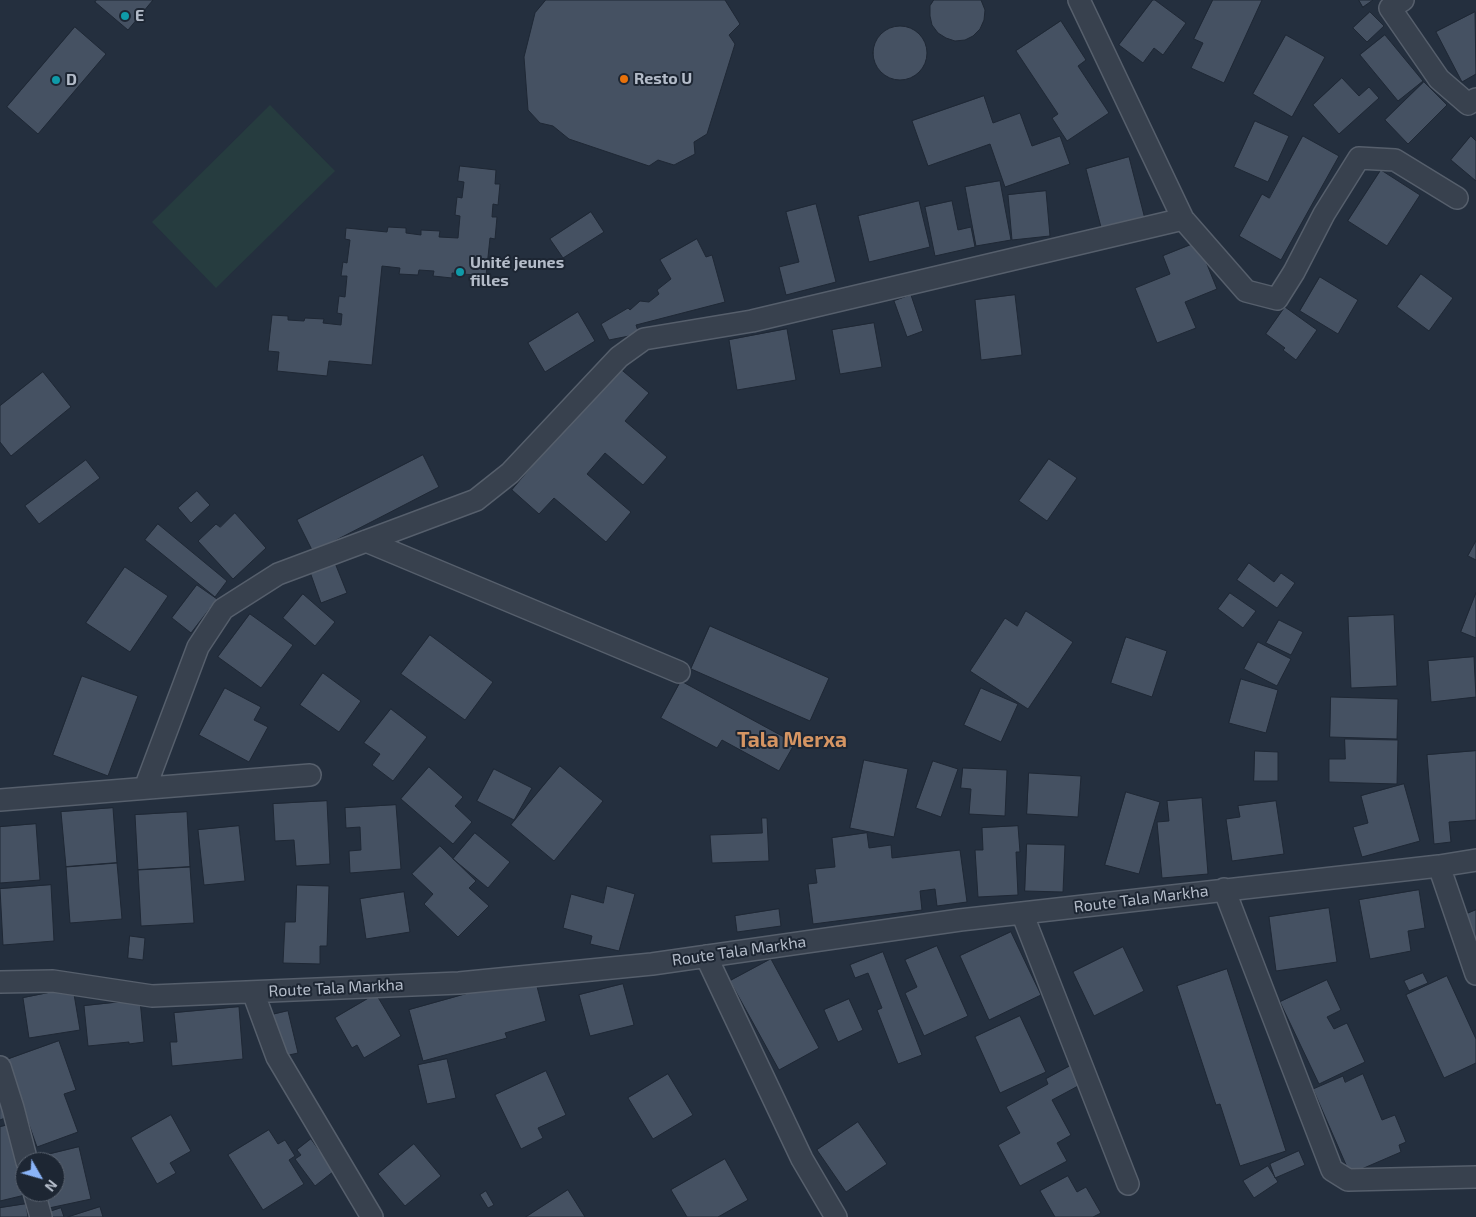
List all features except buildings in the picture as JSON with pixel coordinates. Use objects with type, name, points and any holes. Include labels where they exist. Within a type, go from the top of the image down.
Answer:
[{"type":"street","points":[[1403,0],[1390,8],[1439,79],[1468,104],[1476,99]]},
{"type":"street","points":[[1087,5],[1182,220],[1246,291],[1277,299],[1294,272],[1324,214],[1359,158],[1395,160],[1456,198]]},
{"type":"street","points":[[144,788],[198,647],[223,609],[278,574],[476,500],[510,473],[618,358],[644,338],[752,321],[1182,220]]},
{"type":"street","points":[[366,541],[679,672]]},
{"type":"street","points":[[0,800],[310,775]]},
{"type":"street","name":"Route Tala Markha","points":[[0,982],[53,981],[152,996],[460,983],[652,964],[1022,913],[1439,866],[1476,860]]},
{"type":"street","points":[[1439,866],[1476,974]]},
{"type":"street","points":[[1224,890],[1332,1170],[1348,1180],[1476,1177]]},
{"type":"street","points":[[1022,913],[1128,1184]]},
{"type":"street","points":[[706,956],[802,1159],[836,1217]]},
{"type":"street","points":[[253,992],[277,1057],[372,1217]]},
{"type":"street","points":[[0,1067],[24,1152]]},
{"type":"street","points":[[37,1202],[41,1217]]},
{"type":"green space","points":[[270,105],[335,171],[216,288],[152,222]]},
{"type":"place","name":"E","points":[[125,16]]},
{"type":"place","name":"Resto U","points":[[624,79]]},
{"type":"place","name":"D","points":[[56,80]]},
{"type":"place","name":"Unité jeunes filles","points":[[460,272]]},
{"type":"district","name":"Tala Merxa","points":[[792,740]]}]
